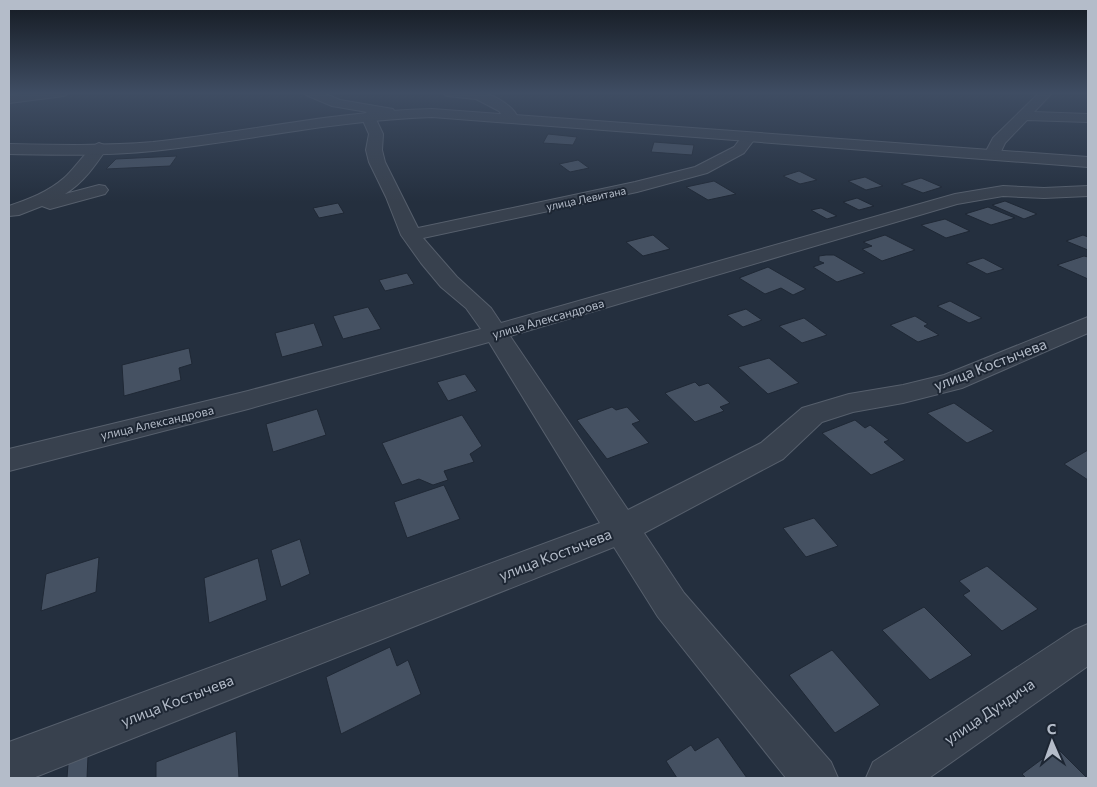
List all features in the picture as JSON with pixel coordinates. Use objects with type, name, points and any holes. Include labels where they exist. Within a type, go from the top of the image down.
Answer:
[{"type":"street","points":[[9,149],[99,148],[172,144],[279,129]]},
{"type":"street","points":[[374,129],[376,134],[374,150],[377,162],[396,197],[411,235],[428,259],[449,282],[474,302],[671,605],[815,778]]},
{"type":"street","points":[[653,129],[1088,162]]},
{"type":"street","points":[[992,155],[998,142],[1010,129]]},
{"type":"street","name":"улица Левитана","points":[[411,235],[637,187],[701,170],[739,150],[750,136]]},
{"type":"street","points":[[10,211],[36,204],[56,194],[72,182],[91,162],[99,148]]},
{"type":"street","points":[[10,211],[65,201],[99,190]]},
{"type":"street","name":"улица Александрова","points":[[9,460],[94,436],[183,417],[280,392],[495,333],[955,199],[1003,191],[1044,193],[1088,191]]},
{"type":"street","name":"улица Костычева","points":[[9,765],[622,529],[772,451],[812,415],[849,403],[903,394],[952,382],[1088,324]]},
{"type":"street","name":"улица Дундича","points":[[889,778],[1088,643]]},
{"type":"building","points":[[548,134],[577,137],[573,145],[543,143]]},
{"type":"building","points":[[654,142],[694,145],[692,155],[651,152]]},
{"type":"building","points":[[177,156],[170,166],[106,169],[116,159]]},
{"type":"building","points":[[578,160],[589,168],[570,172],[559,164]]},
{"type":"building","points":[[799,171],[817,180],[800,184],[783,176]]},
{"type":"building","points":[[865,177],[883,186],[866,190],[848,181]]},
{"type":"building","points":[[921,178],[942,187],[923,193],[901,184]]},
{"type":"building","points":[[714,181],[736,194],[708,200],[686,187]]},
{"type":"building","points":[[857,198],[874,206],[859,210],[843,202]]},
{"type":"building","points":[[1005,201],[1037,214],[1024,219],[992,205]]},
{"type":"building","points":[[338,203],[344,213],[319,218],[313,208]]},
{"type":"building","points":[[988,207],[1015,218],[991,225],[965,214]]},
{"type":"building","points":[[821,208],[837,216],[827,219],[811,210]]},
{"type":"building","points":[[945,219],[970,231],[946,238],[921,225]]},
{"type":"building","points":[[653,235],[670,249],[643,256],[626,242]]},
{"type":"building","points":[[885,235],[915,250],[882,261],[862,249],[872,246],[863,242]]},
{"type":"building","points":[[1083,235],[1088,237],[1088,250],[1066,241]]},
{"type":"building","points":[[834,255],[865,273],[837,282],[813,267],[824,263],[819,261],[819,256]]},
{"type":"building","points":[[1084,256],[1088,257],[1088,279],[1057,265]]},
{"type":"building","points":[[983,258],[1004,269],[987,274],[966,263]]},
{"type":"building","points":[[768,267],[806,289],[793,295],[781,288],[765,294],[739,278]]},
{"type":"building","points":[[407,273],[414,284],[385,291],[379,280]]},
{"type":"building","points":[[950,301],[982,318],[969,323],[937,306]]},
{"type":"building","points":[[368,307],[381,329],[343,339],[333,316]]},
{"type":"building","points":[[746,309],[762,320],[743,327],[727,315]]},
{"type":"building","points":[[915,316],[928,324],[924,326],[939,335],[918,342],[890,325]]},
{"type":"building","points":[[804,318],[827,335],[802,343],[779,326]]},
{"type":"building","points":[[314,323],[323,346],[282,357],[275,333]]},
{"type":"building","points":[[189,348],[192,364],[179,368],[181,380],[124,396],[122,365]]},
{"type":"building","points":[[769,358],[799,383],[768,394],[738,367]]},
{"type":"building","points":[[465,374],[477,391],[448,401],[437,382]]},
{"type":"building","points":[[695,382],[699,386],[708,383],[730,403],[720,407],[724,411],[695,422],[665,393]]},
{"type":"building","points":[[954,403],[994,431],[967,443],[927,413]]},
{"type":"building","points":[[612,407],[616,410],[627,407],[640,421],[632,424],[649,443],[607,459],[577,420]]},
{"type":"building","points":[[317,409],[326,435],[273,452],[266,424]]},
{"type":"building","points":[[462,415],[482,446],[470,454],[474,462],[444,471],[448,480],[433,485],[419,479],[402,485],[382,443]]},
{"type":"building","points":[[855,420],[865,428],[870,425],[889,440],[884,442],[905,460],[871,475],[822,433]]},
{"type":"building","points":[[1088,450],[1088,480],[1064,464]]},
{"type":"building","points":[[444,485],[460,519],[407,538],[394,502]]},
{"type":"building","points":[[814,518],[838,546],[806,557],[783,528]]},
{"type":"building","points":[[300,539],[310,574],[281,587],[271,550]]},
{"type":"building","points":[[99,557],[96,592],[41,611],[46,574]]},
{"type":"building","points":[[258,558],[267,600],[209,623],[204,578]]},
{"type":"building","points":[[987,566],[1038,609],[1002,631],[963,595],[970,591],[959,581]]},
{"type":"building","points":[[924,607],[972,655],[930,680],[882,630]]},
{"type":"building","points":[[390,647],[397,666],[408,660],[421,694],[341,734],[326,677]]},
{"type":"building","points":[[832,650],[880,705],[835,733],[789,675]]},
{"type":"building","points":[[236,731],[239,778],[156,778],[156,762]]},
{"type":"building","points":[[718,737],[747,778],[677,778],[666,761],[691,745],[695,751]]},
{"type":"building","points":[[1057,748],[1087,778],[1026,778],[1022,774]]},
{"type":"building","points":[[88,756],[87,778],[67,778],[68,764]]}]
